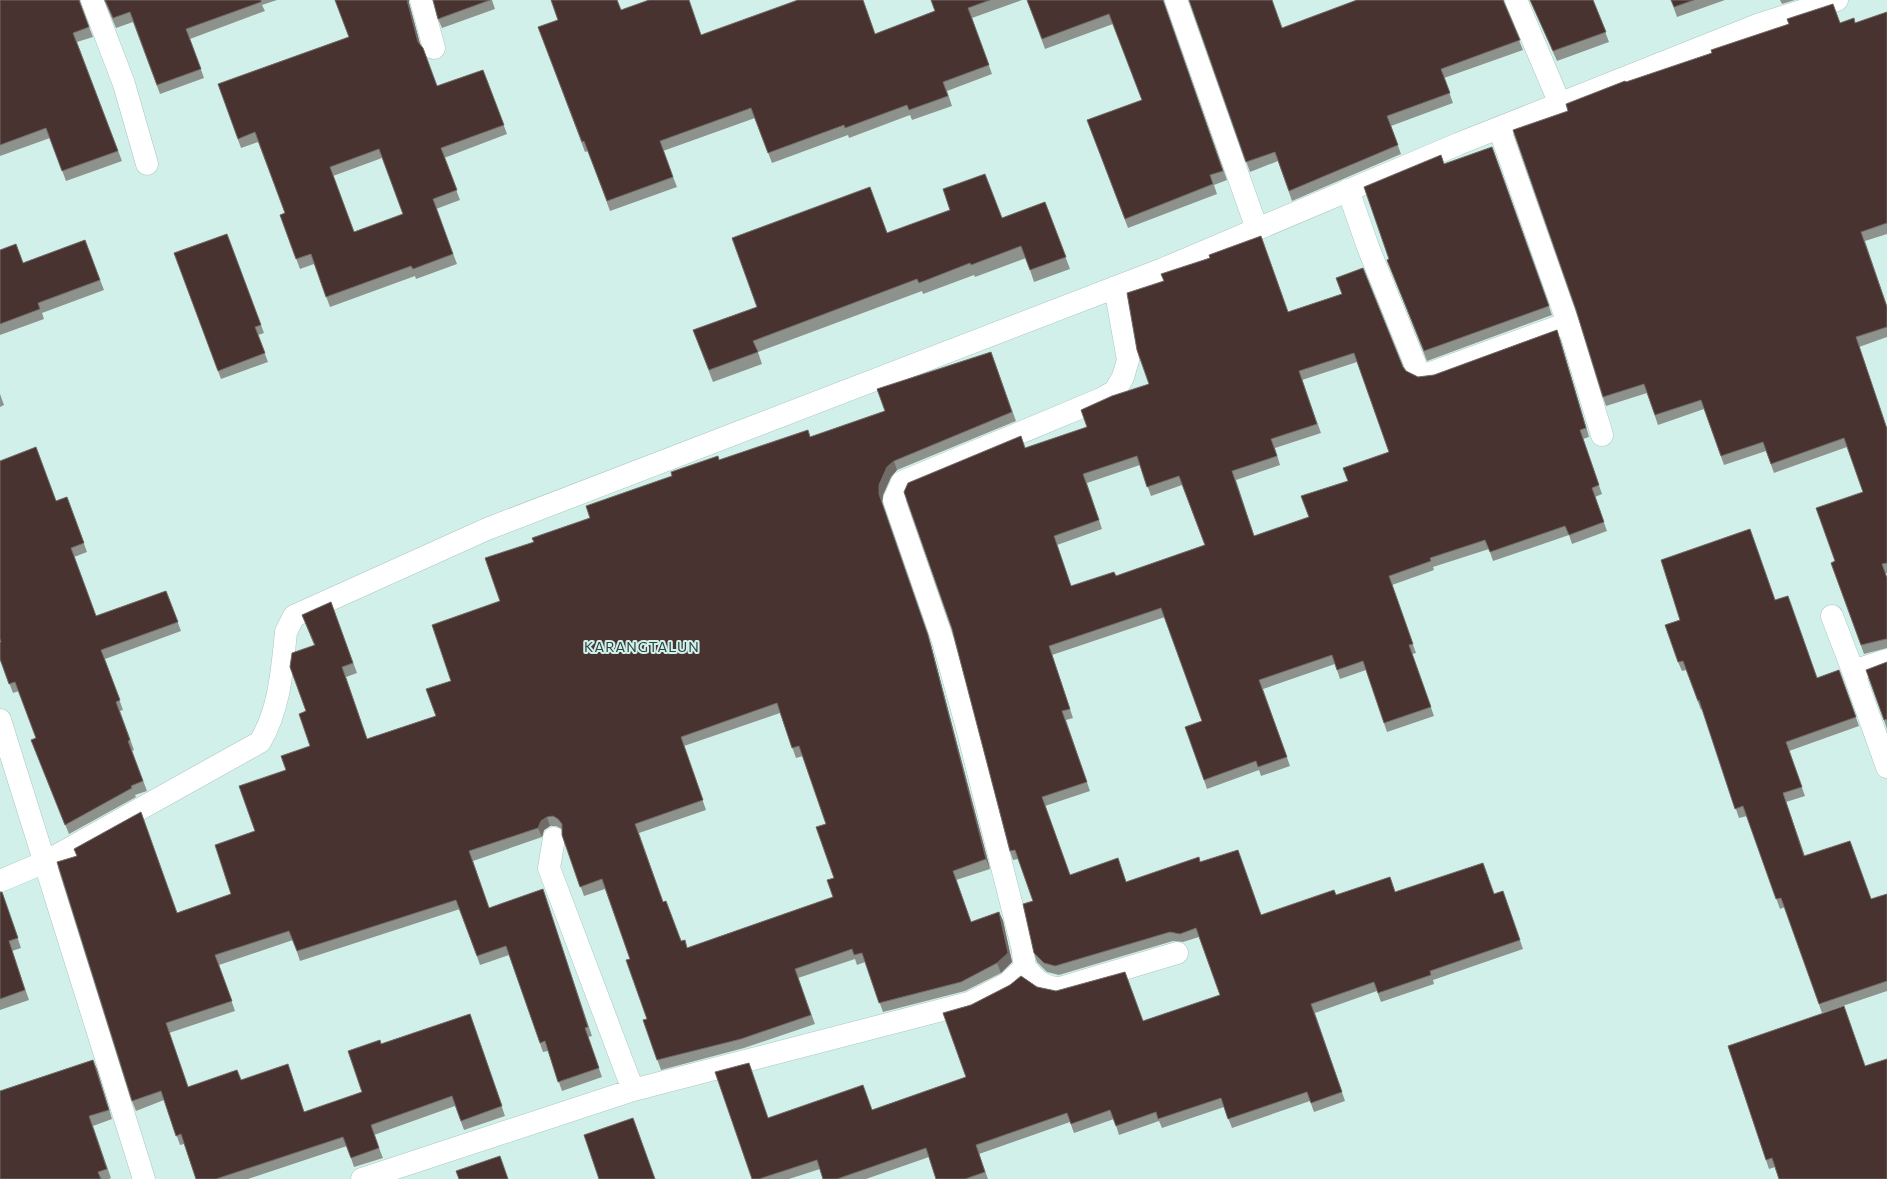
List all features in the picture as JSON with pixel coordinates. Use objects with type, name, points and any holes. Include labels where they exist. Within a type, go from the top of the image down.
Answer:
[{"type":"street","points":[[92,0],[124,84],[147,164]]},
{"type":"street","points":[[421,0],[434,48]]},
{"type":"street","points":[[1176,0],[1257,229]]},
{"type":"street","points":[[1516,0],[1560,104]]},
{"type":"street","points":[[0,881],[45,862],[260,742],[269,727],[279,693],[286,632],[294,616],[487,529],[1115,287],[1499,128],[1760,24],[1837,0]]},
{"type":"street","points":[[1499,128],[1568,323],[1602,435]]},
{"type":"street","points":[[1348,190],[1368,247],[1418,371],[1426,374],[1568,323]]},
{"type":"street","points":[[1115,287],[1128,360],[1123,378],[1115,391],[1101,400],[902,482],[894,500],[943,642],[964,716],[1022,946],[1025,968],[1038,982],[1049,988],[1060,988],[1177,953]]},
{"type":"street","points":[[1832,616],[1887,767]]},
{"type":"street","points":[[1853,672],[1887,660]]},
{"type":"street","points":[[0,720],[144,1179]]},
{"type":"street","points":[[554,838],[549,868],[633,1090]]},
{"type":"street","points":[[362,1179],[633,1090],[969,1003],[1008,983],[1025,968]]},
{"type":"building","points":[[0,0],[79,0],[89,27],[73,33],[118,151],[62,171],[46,128],[0,145]]},
{"type":"building","points":[[105,0],[261,0],[261,2],[186,29],[201,69],[157,85],[130,12],[113,18]]},
{"type":"building","points":[[335,0],[407,0],[418,42],[423,48],[437,86],[483,70],[504,125],[441,148],[457,190],[433,199],[453,254],[413,269],[411,266],[326,297],[311,254],[296,259],[280,215],[285,213],[255,132],[238,139],[218,84],[349,37]],"holes":[[[379,149],[403,214],[354,232],[330,167]]]},
{"type":"building","points":[[433,0],[490,0],[438,19]]},
{"type":"building","points":[[551,0],[617,0],[621,10],[649,0],[689,0],[701,35],[798,0],[863,0],[875,34],[935,11],[931,0],[990,0],[968,8],[989,65],[943,82],[948,96],[909,110],[907,105],[845,128],[844,125],[768,153],[751,108],[660,141],[673,177],[607,201],[584,141],[582,142],[538,27],[558,20]]},
{"type":"building","points":[[1027,0],[1163,0],[1223,171],[1210,175],[1213,184],[1125,219],[1087,120],[1142,100],[1109,14],[1042,39]]},
{"type":"building","points":[[1189,0],[1272,0],[1282,28],[1357,0],[1503,0],[1520,40],[1441,69],[1450,93],[1387,116],[1398,145],[1289,191],[1275,152],[1246,162]]},
{"type":"building","points":[[1530,0],[1593,0],[1606,32],[1553,51]]},
{"type":"building","points":[[1671,0],[1694,0],[1674,7]]},
{"type":"building","points":[[1833,4],[1840,23],[1854,18],[1855,23],[1887,12],[1887,223],[1861,232],[1887,307],[1887,327],[1856,337],[1887,429],[1887,563],[1882,564],[1887,578],[1887,639],[1861,645],[1831,563],[1835,561],[1816,508],[1863,492],[1844,438],[1771,464],[1763,442],[1721,456],[1701,400],[1655,415],[1644,384],[1603,397],[1576,310],[1513,130],[1568,111],[1566,104],[1625,81],[1626,82],[1712,53],[1711,50],[1789,24],[1787,19]]},
{"type":"building","points":[[1492,147],[1549,306],[1424,351],[1387,260],[1389,259],[1364,187],[1441,155],[1444,164]]},
{"type":"building","points":[[985,174],[1002,218],[1045,202],[1066,257],[1030,270],[1021,246],[971,265],[970,263],[919,283],[917,279],[753,341],[758,352],[709,370],[693,330],[757,307],[732,238],[870,187],[887,233],[950,210],[943,189]]},
{"type":"building","points":[[227,234],[261,325],[255,327],[265,353],[218,371],[174,253]]},
{"type":"building","points":[[1261,236],[1288,312],[1342,294],[1336,278],[1363,268],[1403,367],[1406,371],[1418,377],[1434,375],[1557,330],[1586,428],[1580,430],[1599,485],[1592,488],[1604,522],[1569,535],[1565,526],[1490,552],[1485,540],[1430,558],[1431,561],[1389,576],[1413,644],[1409,645],[1431,707],[1384,723],[1363,661],[1337,670],[1332,655],[1259,680],[1287,757],[1258,767],[1256,761],[1204,780],[1185,727],[1202,721],[1161,608],[1049,646],[1070,709],[1062,711],[1087,782],[1042,797],[1070,875],[1118,858],[1126,882],[1199,857],[1200,862],[1238,850],[1261,915],[1334,890],[1336,895],[1390,877],[1395,892],[1483,863],[1494,894],[1503,891],[1520,940],[1430,971],[1431,975],[1378,993],[1374,982],[1311,1004],[1342,1092],[1311,1103],[1307,1092],[1228,1119],[1221,1098],[1158,1119],[1156,1112],[1116,1126],[1110,1110],[1071,1124],[1067,1113],[976,1145],[985,1172],[965,1179],[936,1179],[926,1148],[837,1179],[823,1179],[817,1160],[759,1179],[752,1179],[715,1072],[749,1063],[768,1118],[863,1085],[872,1110],[966,1077],[943,1013],[971,1005],[1010,985],[1021,976],[1037,987],[1056,991],[1125,972],[1143,1021],[1220,995],[1196,928],[1180,934],[1170,932],[1055,966],[1044,963],[1034,953],[1023,904],[1033,901],[1015,850],[1010,851],[952,629],[904,492],[908,483],[1021,436],[1025,448],[1087,427],[1081,410],[1112,396],[1149,384],[1137,350],[1127,293],[1164,281],[1161,274],[1210,258],[1209,255]],"holes":[[[1354,353],[1389,452],[1343,468],[1348,481],[1301,496],[1309,517],[1254,536],[1232,471],[1277,456],[1271,439],[1317,424],[1299,371]],[[1137,456],[1147,487],[1179,476],[1205,545],[1116,576],[1114,572],[1071,586],[1054,536],[1099,520],[1083,474]]]},
{"type":"building","points":[[85,240],[100,280],[38,303],[40,309],[0,324],[0,250],[16,244],[23,263]]},
{"type":"building","points":[[991,352],[1012,412],[894,461],[887,467],[879,485],[879,494],[928,635],[986,859],[953,871],[971,922],[999,912],[1008,953],[997,963],[961,982],[879,1003],[862,953],[854,955],[852,949],[795,969],[811,1015],[741,1039],[657,1060],[643,1020],[647,1019],[626,960],[630,959],[602,879],[580,887],[562,835],[562,824],[553,816],[547,817],[541,821],[538,828],[469,851],[489,908],[543,889],[588,1027],[585,1028],[599,1068],[558,1082],[545,1041],[540,1043],[506,946],[477,956],[456,900],[297,951],[289,931],[215,955],[232,1001],[166,1023],[188,1087],[237,1070],[241,1080],[288,1064],[304,1112],[362,1092],[348,1051],[380,1040],[381,1044],[470,1014],[502,1106],[461,1121],[452,1096],[371,1125],[379,1148],[351,1158],[343,1137],[216,1179],[196,1179],[181,1134],[176,1136],[161,1091],[132,1101],[57,862],[77,856],[74,849],[141,812],[177,913],[231,894],[215,845],[255,831],[239,786],[286,770],[281,756],[310,746],[299,714],[306,711],[290,667],[292,653],[315,645],[302,615],[331,602],[353,663],[342,667],[367,739],[436,716],[426,689],[451,681],[432,625],[500,601],[485,558],[534,542],[532,538],[590,518],[586,506],[672,476],[671,472],[718,456],[719,460],[808,430],[810,437],[885,411],[877,389]],"holes":[[[777,703],[792,748],[799,746],[826,824],[816,827],[834,878],[827,880],[833,897],[687,948],[685,940],[681,941],[666,901],[663,902],[635,824],[703,800],[681,737]]]},
{"type":"building","points":[[36,447],[56,501],[67,497],[84,543],[71,548],[96,616],[166,591],[178,622],[101,650],[120,700],[116,702],[130,740],[128,741],[143,781],[131,786],[132,788],[65,825],[31,740],[36,738],[15,682],[9,684],[0,659],[0,461]]},
{"type":"building","points":[[1750,529],[1775,600],[1788,596],[1817,678],[1839,670],[1856,717],[1786,742],[1802,787],[1783,793],[1804,856],[1850,841],[1871,899],[1887,894],[1887,981],[1819,1004],[1781,898],[1776,899],[1743,806],[1735,809],[1699,700],[1698,701],[1683,661],[1678,662],[1665,625],[1680,620],[1661,560]]},
{"type":"building","points":[[1887,662],[1887,719],[1884,720],[1866,670]]},
{"type":"building","points":[[0,892],[2,892],[18,938],[9,941],[25,990],[0,999]]},
{"type":"building","points":[[1844,1006],[1865,1066],[1887,1059],[1887,1179],[1779,1179],[1772,1158],[1766,1160],[1728,1046]]},
{"type":"building","points":[[93,1060],[109,1110],[89,1116],[107,1169],[98,1172],[101,1179],[0,1179],[0,1091]]},
{"type":"building","points":[[633,1118],[655,1179],[599,1179],[584,1135]]},
{"type":"building","points":[[500,1156],[508,1179],[459,1179],[456,1171]]},
{"type":"district","name":"KARANGTALUN","points":[[642,647]]}]
